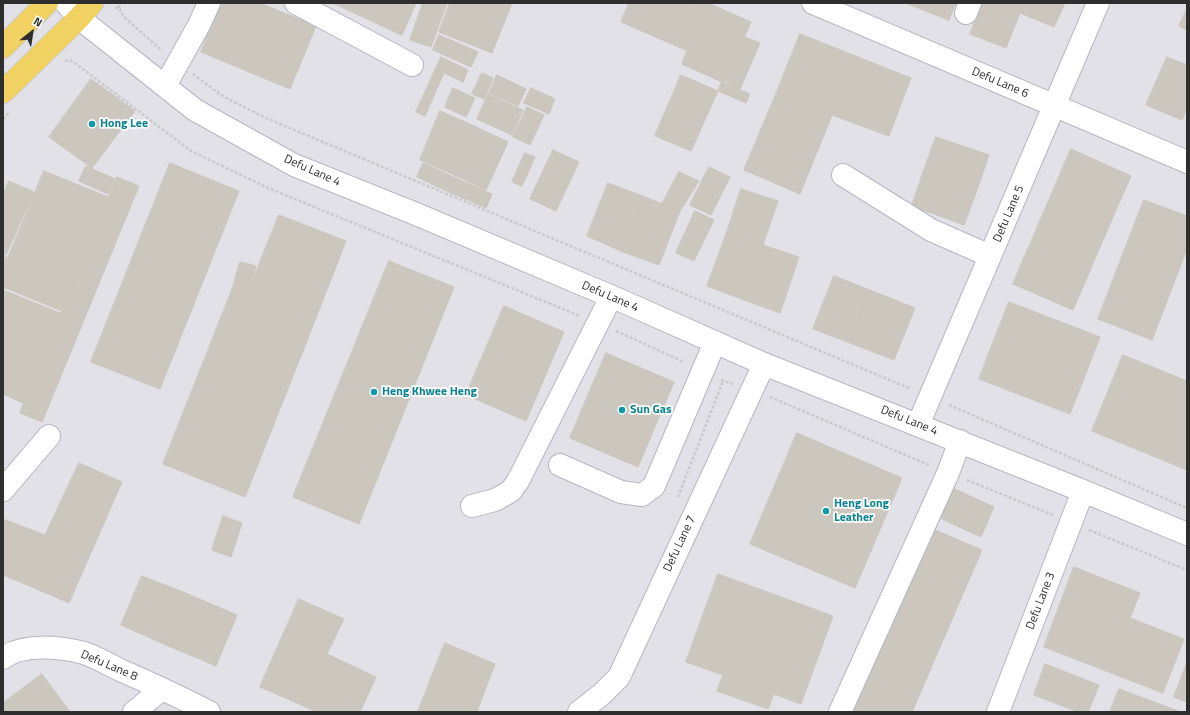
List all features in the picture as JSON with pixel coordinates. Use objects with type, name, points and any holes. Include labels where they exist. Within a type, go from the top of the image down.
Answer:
[{"type":"main road","points":[[3,47],[47,3]]},
{"type":"main road","points":[[3,92],[79,8]]},
{"type":"street","points":[[165,86],[210,3]]},
{"type":"street","points":[[296,3],[412,64]]},
{"type":"street","name":"Defu Lane 6","points":[[813,3],[1187,162]]},
{"type":"street","name":"Defu Lane 5","points":[[918,425],[1098,3]]},
{"type":"street","name":"Defu Lane 4","points":[[79,8],[165,86],[195,110],[294,165],[424,217],[764,364],[960,441],[1187,534]]},
{"type":"street","points":[[843,175],[931,230],[990,256]]},
{"type":"street","points":[[472,506],[495,500],[511,491],[611,297]]},
{"type":"street","points":[[560,465],[621,492],[642,495],[654,486],[715,342]]},
{"type":"street","name":"Defu Lane 7","points":[[579,712],[602,694],[619,677],[764,364]]},
{"type":"street","points":[[3,490],[49,436]]},
{"type":"street","points":[[840,712],[948,473],[960,441]]},
{"type":"street","name":"Defu Lane 3","points":[[998,712],[1084,491]]},
{"type":"street","name":"Defu Lane 8","points":[[3,658],[8,654],[34,648],[61,649],[85,654],[209,712]]},
{"type":"street","points":[[134,712],[162,689]]},
{"type":"path","points":[[120,3],[117,8],[123,16],[161,51],[224,97],[266,118],[930,397],[1187,508]]},
{"type":"path","points":[[70,60],[80,66],[143,116],[192,151],[268,188],[598,324],[704,370],[723,381],[751,391]]},
{"type":"shaded area","points":[[3,3],[1187,3],[1187,712],[3,712]]},
{"type":"building","points":[[221,3],[260,3],[316,26],[290,89],[201,52]]},
{"type":"building","points":[[333,3],[416,3],[402,35]]},
{"type":"building","points":[[423,3],[447,3],[431,47],[410,40]]},
{"type":"building","points":[[450,3],[512,3],[492,53],[439,32]]},
{"type":"building","points":[[629,3],[692,3],[674,45],[621,22]]},
{"type":"building","points":[[692,3],[708,3],[751,22],[730,70],[674,45]]},
{"type":"building","points":[[906,3],[956,3],[949,20]]},
{"type":"building","points":[[983,3],[1065,3],[1054,27],[1020,13],[1006,48],[970,34]]},
{"type":"building","points":[[1187,9],[1187,30],[1179,26]]},
{"type":"building","points":[[800,34],[911,78],[889,136],[832,115],[777,92]]},
{"type":"building","points":[[439,35],[478,52],[471,67],[433,50]]},
{"type":"building","points":[[745,37],[760,43],[740,89],[726,82]]},
{"type":"building","points":[[687,51],[730,70],[724,83],[682,64]]},
{"type":"building","points":[[441,57],[468,70],[463,82],[444,73],[425,116],[416,112]]},
{"type":"building","points":[[1167,57],[1187,65],[1187,108],[1182,120],[1146,105]]},
{"type":"building","points":[[482,73],[493,78],[484,99],[472,94]]},
{"type":"building","points":[[497,75],[526,89],[518,106],[489,93]]},
{"type":"building","points":[[681,75],[718,91],[691,151],[655,136]]},
{"type":"building","name":"Hong Lee","points":[[91,79],[135,111],[92,168],[49,137]]},
{"type":"building","points":[[722,82],[750,94],[746,103],[718,91]]},
{"type":"building","points":[[453,88],[475,98],[466,117],[445,107]]},
{"type":"building","points":[[531,88],[555,99],[549,114],[524,103]]},
{"type":"building","points":[[777,92],[832,115],[800,194],[744,170]]},
{"type":"building","points":[[488,94],[523,110],[512,135],[477,119]]},
{"type":"building","points":[[527,107],[544,115],[530,145],[513,137]]},
{"type":"building","points":[[440,111],[472,125],[450,173],[420,160]]},
{"type":"building","points":[[472,125],[508,142],[486,190],[450,173]]},
{"type":"building","points":[[936,137],[989,155],[976,193],[923,173]]},
{"type":"building","points":[[1071,149],[1131,176],[1116,210],[1056,184]]},
{"type":"building","points":[[553,150],[579,162],[556,211],[530,199]]},
{"type":"building","points":[[525,153],[535,157],[522,186],[512,182]]},
{"type":"building","points":[[170,163],[239,191],[160,389],[91,362]]},
{"type":"building","points":[[423,163],[458,179],[451,193],[417,177]]},
{"type":"building","points":[[86,166],[115,179],[108,194],[79,181]]},
{"type":"building","points":[[709,167],[730,177],[711,215],[690,205]]},
{"type":"building","points":[[44,171],[108,197],[73,285],[8,258]]},
{"type":"building","points":[[679,172],[699,181],[680,211],[662,204]]},
{"type":"building","points":[[923,173],[976,193],[964,225],[912,206]]},
{"type":"building","points":[[117,177],[139,186],[42,422],[20,413]]},
{"type":"building","points":[[458,179],[492,194],[486,208],[451,193]]},
{"type":"building","points":[[9,181],[34,192],[6,255],[3,254],[3,195]]},
{"type":"building","points":[[608,183],[645,197],[623,252],[587,236]]},
{"type":"building","points":[[1056,184],[1116,210],[1073,310],[1013,284]]},
{"type":"building","points":[[741,189],[778,201],[763,245],[727,232]]},
{"type":"building","points":[[645,197],[680,211],[659,265],[623,252]]},
{"type":"building","points":[[1144,200],[1187,216],[1187,249],[1152,340],[1098,319]]},
{"type":"building","points":[[695,211],[714,220],[694,261],[676,253]]},
{"type":"building","points":[[279,215],[346,241],[314,323],[247,295]]},
{"type":"building","points":[[727,232],[763,245],[744,300],[707,286]]},
{"type":"building","points":[[763,245],[799,257],[780,313],[744,300]]},
{"type":"building","points":[[3,256],[73,285],[62,311],[3,287]]},
{"type":"building","name":"Heng Khwee Heng","points":[[389,261],[454,287],[359,524],[293,497]]},
{"type":"building","points":[[240,262],[256,266],[247,295],[232,290]]},
{"type":"building","points":[[834,276],[870,290],[850,343],[813,329]]},
{"type":"building","points":[[3,290],[60,313],[23,403],[3,394]]},
{"type":"building","points":[[232,290],[314,323],[245,497],[163,464]]},
{"type":"building","points":[[870,290],[915,308],[894,360],[850,343]]},
{"type":"building","points":[[1009,302],[1100,337],[1070,414],[979,379]]},
{"type":"building","points":[[504,306],[564,332],[526,421],[466,395]]},
{"type":"building","name":"Sun Gas","points":[[606,353],[674,382],[638,467],[570,438]]},
{"type":"building","points":[[1123,355],[1187,381],[1187,470],[1092,431]]},
{"type":"building","name":"Heng Long Leather","points":[[797,433],[902,478],[855,588],[750,544]]},
{"type":"building","points":[[79,463],[122,482],[69,603],[25,584],[45,535]]},
{"type":"building","points":[[944,484],[994,507],[981,537],[931,514]]},
{"type":"building","points":[[223,516],[242,523],[231,557],[212,550]]},
{"type":"building","points":[[3,519],[45,535],[25,584],[3,575]]},
{"type":"building","points":[[928,527],[982,550],[912,712],[849,712]]},
{"type":"building","points":[[1074,567],[1140,593],[1130,618],[1184,639],[1163,693],[1044,647]]},
{"type":"building","points":[[718,574],[833,616],[801,704],[774,694],[768,709],[717,691],[723,675],[686,662]]},
{"type":"building","points":[[142,576],[188,594],[166,645],[121,625]]},
{"type":"building","points":[[188,594],[237,615],[216,666],[166,645]]},
{"type":"building","points":[[299,599],[344,619],[327,654],[283,635]]},
{"type":"building","points":[[283,635],[327,654],[304,706],[260,687]]},
{"type":"building","points":[[445,643],[495,664],[482,698],[431,678]]},
{"type":"building","points":[[327,654],[376,677],[360,712],[316,712],[304,706]]},
{"type":"building","points":[[1187,662],[1187,702],[1174,697]]},
{"type":"building","points":[[1045,664],[1099,685],[1088,712],[1078,712],[1034,695]]},
{"type":"building","points":[[42,674],[70,712],[3,712],[3,703]]},
{"type":"building","points":[[431,678],[482,698],[477,712],[418,712]]},
{"type":"building","points":[[1119,689],[1181,712],[1110,712]]},
{"type":"place","name":"Hong Lee","points":[[92,124]]},
{"type":"place","name":"Heng Khwee Heng","points":[[374,392]]},
{"type":"place","name":"Sun Gas","points":[[622,410]]},
{"type":"place","name":"Heng Long Leather","points":[[826,511]]}]
